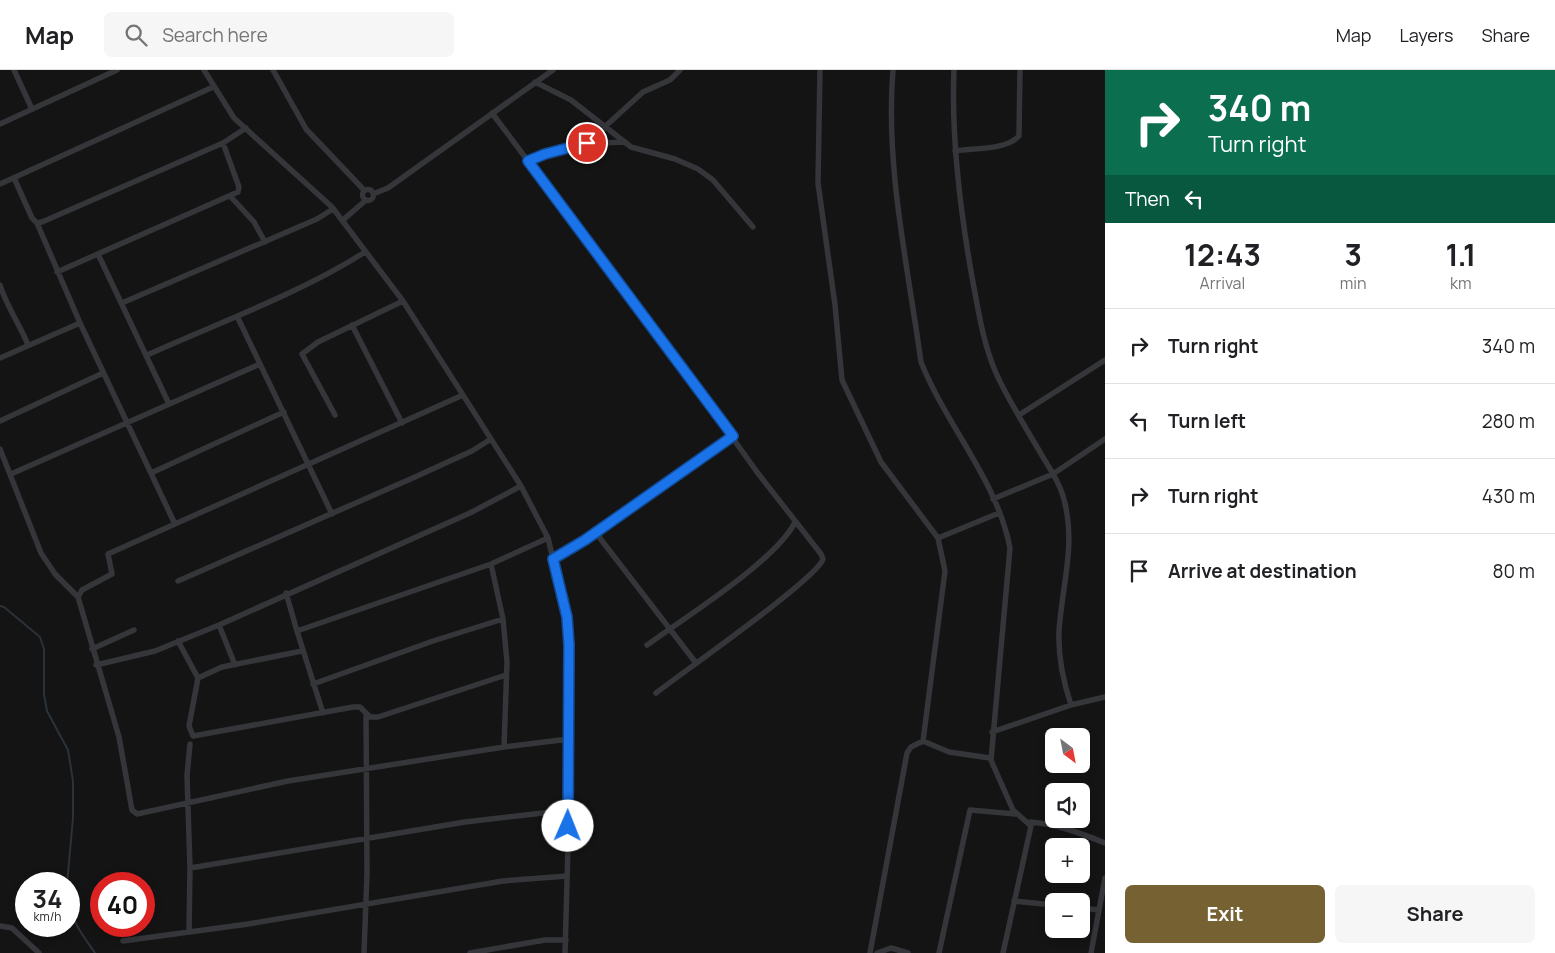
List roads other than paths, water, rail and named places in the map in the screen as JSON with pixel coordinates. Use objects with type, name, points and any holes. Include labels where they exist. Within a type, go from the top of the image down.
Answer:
[{"type":"street","points":[[14,70],[32,109]]},
{"type":"street","points":[[0,124],[117,70]]},
{"type":"street","points":[[204,70],[227,109],[344,220],[403,301],[463,394],[522,486],[548,538],[567,617],[569,810],[565,953]]},
{"type":"street","points":[[273,70],[306,129],[364,190]]},
{"type":"street","points":[[344,220],[366,200],[371,199],[374,194],[388,188],[535,82],[545,72],[553,70]]},
{"type":"street","points":[[587,143],[643,92],[670,80],[680,70]]},
{"type":"street","points":[[820,70],[819,199],[834,296],[842,380],[881,462],[938,538],[945,571],[922,742]]},
{"type":"street","points":[[893,70],[890,106],[891,144],[921,362],[931,386],[993,499],[1007,534],[1010,562],[992,732],[991,760],[1010,806],[1017,814],[1030,822],[1047,823],[1105,843]]},
{"type":"street","points":[[954,70],[955,151],[966,243],[983,333],[996,373],[1063,495],[1070,527],[1068,574],[1059,630],[1059,648],[1063,680],[1071,705]]},
{"type":"street","points":[[955,151],[1005,144],[1015,141],[1020,136],[1020,70]]},
{"type":"street","points":[[535,82],[571,100],[625,142],[643,151],[675,158],[698,169],[713,180],[752,227]]},
{"type":"street","points":[[0,184],[213,87]]},
{"type":"street","points":[[492,113],[795,522],[822,554],[822,564],[772,606],[656,693]]},
{"type":"street","points":[[37,223],[223,143],[246,128]]},
{"type":"street","points":[[528,161],[545,154],[587,143],[625,142]]},
{"type":"street","points":[[57,272],[238,192],[239,187],[223,143]]},
{"type":"street","points":[[14,178],[37,223],[80,323],[174,522]]},
{"type":"street","points":[[364,190],[369,189],[374,194]]},
{"type":"street","points":[[364,190],[362,196],[366,200]]},
{"type":"street","points":[[230,196],[254,222],[265,242]]},
{"type":"street","points":[[122,303],[265,242],[317,218],[333,208]]},
{"type":"street","points":[[148,355],[237,316],[344,265],[366,252]]},
{"type":"street","points":[[98,254],[148,355],[169,404]]},
{"type":"street","points":[[0,285],[4,297],[19,321],[28,345]]},
{"type":"street","points":[[335,415],[302,354],[318,342],[403,301]]},
{"type":"street","points":[[237,316],[332,514]]},
{"type":"street","points":[[0,358],[80,323]]},
{"type":"street","points":[[352,325],[402,422]]},
{"type":"street","points":[[1019,415],[1105,360]]},
{"type":"street","points":[[12,474],[260,364]]},
{"type":"street","points":[[0,421],[103,373]]},
{"type":"street","points":[[78,597],[82,590],[112,574],[108,556],[112,550],[463,394]]},
{"type":"street","points":[[151,473],[284,412]]},
{"type":"street","points":[[553,559],[596,532],[733,436]]},
{"type":"street","points":[[178,581],[472,451],[491,439]]},
{"type":"street","points":[[993,499],[1053,474],[1105,439]]},
{"type":"street","points":[[0,449],[12,474],[41,553],[55,574],[78,597],[96,665],[119,737],[132,810],[137,814],[189,804],[271,784],[504,747],[569,739]]},
{"type":"street","points":[[96,665],[155,651],[219,625],[470,513],[522,486]]},
{"type":"street","points":[[938,538],[999,513]]},
{"type":"street","points":[[647,645],[772,551],[788,535],[795,522]]},
{"type":"street","points":[[596,532],[696,663]]},
{"type":"street","points":[[297,631],[491,564],[548,538]]},
{"type":"street","points":[[491,564],[503,619],[506,675],[504,747]]},
{"type":"street","points":[[286,594],[302,651],[323,713]]},
{"type":"street","points":[[313,684],[432,641],[503,619]]},
{"type":"street","points":[[219,625],[235,665]]},
{"type":"street","points":[[92,649],[134,630]]},
{"type":"street","points":[[178,641],[198,678],[189,726],[193,736],[354,707],[360,708],[370,717],[378,717],[506,675]]},
{"type":"street","points":[[198,678],[222,667],[302,651]]},
{"type":"street","points":[[992,732],[1071,705],[1105,697]]},
{"type":"street","points":[[364,953],[367,902],[368,769],[366,713]]},
{"type":"street","points":[[870,953],[907,753],[911,747],[922,742],[936,748],[986,757],[991,760]]},
{"type":"street","points":[[189,932],[190,868],[187,776],[190,744]]},
{"type":"street","points":[[190,868],[464,822],[569,810]]},
{"type":"street","points":[[939,953],[970,810],[1017,814]]},
{"type":"street","points":[[1003,953],[1030,822]]},
{"type":"street","points":[[123,941],[503,881],[567,876]]},
{"type":"street","points":[[1091,953],[1105,878]]},
{"type":"street","points":[[1014,901],[1045,904]]},
{"type":"street","points":[[1090,909],[1099,910]]},
{"type":"street","points":[[0,926],[12,928],[39,953]]},
{"type":"street","points":[[470,953],[545,940],[566,940]]},
{"type":"street","points":[[877,953],[891,948],[908,953]]},
{"type":"waterway","points":[[0,606],[4,607],[40,637],[44,649],[44,694],[47,711],[68,750],[73,781],[73,818],[68,872]]},
{"type":"waterway","points":[[80,931],[95,953]]}]
